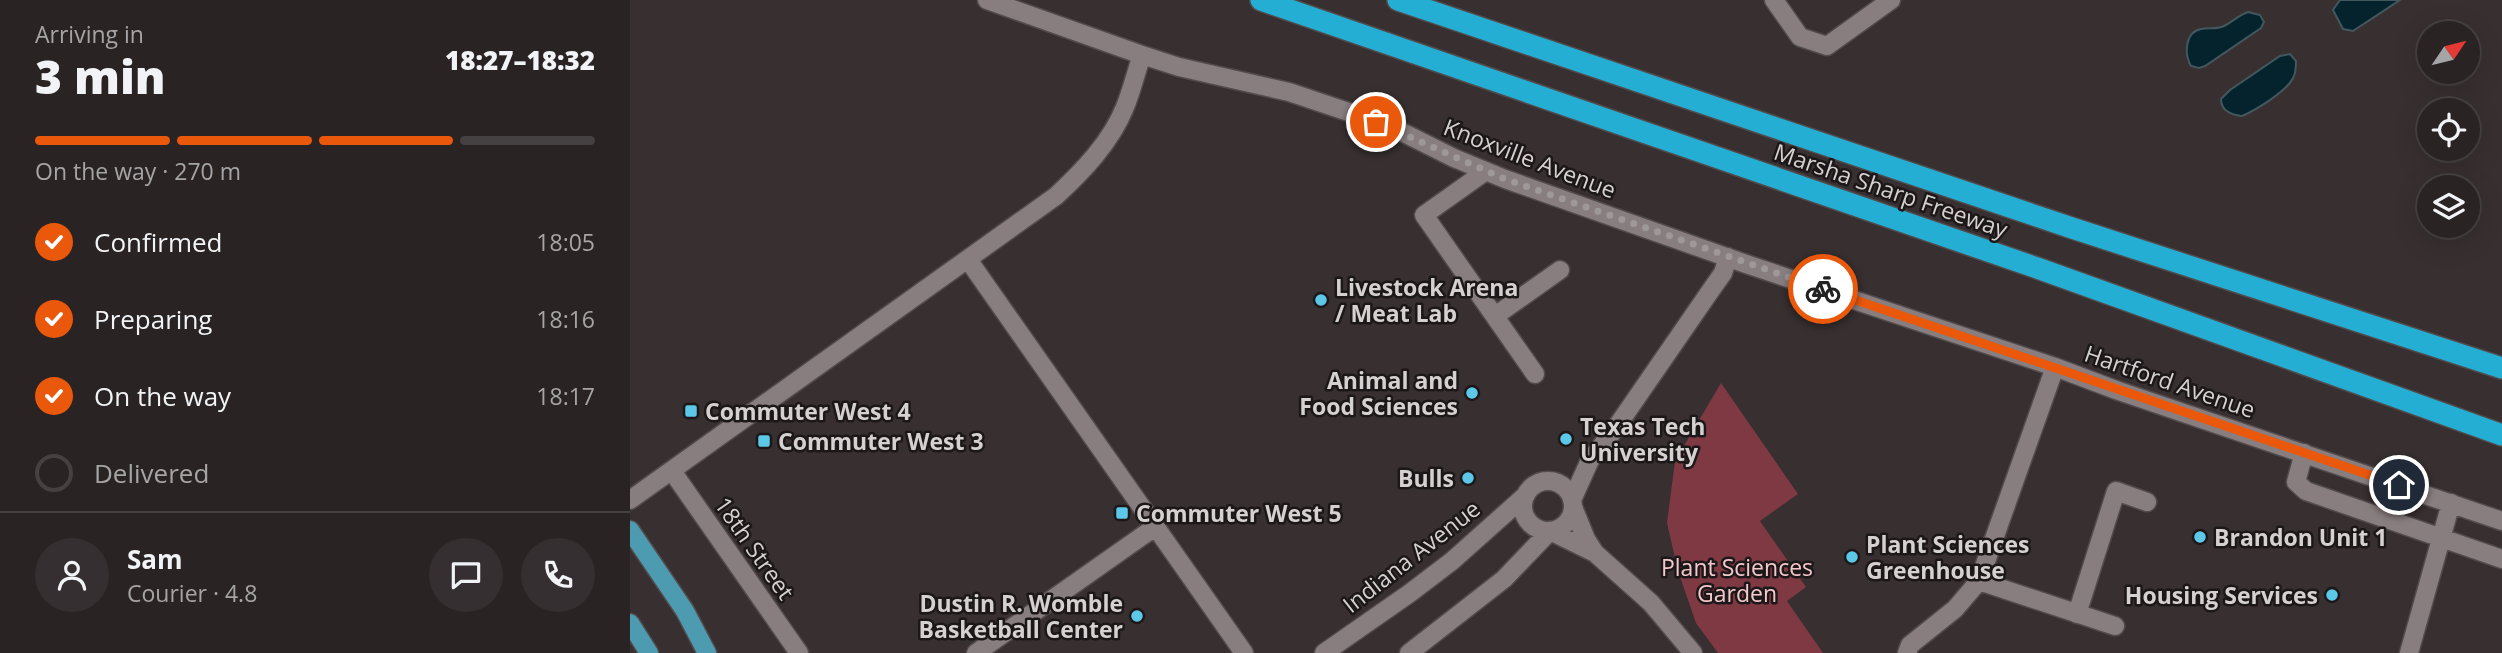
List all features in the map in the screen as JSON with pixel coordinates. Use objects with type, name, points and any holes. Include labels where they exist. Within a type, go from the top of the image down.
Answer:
[{"type":"highway","name":"Marsha Sharp Freeway","points":[[1261,0],[2040,269],[2502,435]]},
{"type":"highway","name":"Marsha Sharp Freeway","points":[[1398,0],[2072,228],[2502,368]]},
{"type":"main road","points":[[630,530],[679,601],[707,653]]},
{"type":"main road","points":[[630,624],[649,653]]},
{"type":"street","name":"Knoxville Avenue","points":[[987,0],[1142,55],[1289,92],[1390,126],[1486,171],[1728,257],[2055,367]]},
{"type":"street","points":[[1774,0],[1800,37],[1827,46],[1891,0]]},
{"type":"street","points":[[630,500],[1056,197],[1102,147],[1125,109],[1142,55]]},
{"type":"street","points":[[1486,171],[1424,215],[1535,374]]},
{"type":"street","points":[[1409,653],[1504,579],[1550,531],[1562,528],[1567,522],[1590,460],[1615,429],[1723,273],[1728,257]]},
{"type":"street","points":[[969,261],[1155,527],[1236,650]]},
{"type":"street","points":[[1495,316],[1560,270]]},
{"type":"street","name":"Hartford Avenue","points":[[1907,653],[1910,645],[1955,609],[1979,581],[2055,367],[2502,521]]},
{"type":"street","points":[[2304,453],[2296,482],[2306,491],[2502,559]]},
{"type":"street","points":[[1590,460],[1531,488],[1524,503],[1527,519],[1539,529],[1550,531],[1595,552]]},
{"type":"street","name":"18th Street","points":[[672,471],[799,653]]},
{"type":"street","points":[[1544,482],[1564,487],[1586,539],[1595,552],[1651,603],[1693,653]]},
{"type":"street","points":[[2077,614],[2116,491],[2147,502]]},
{"type":"street","name":"Indiana Avenue","points":[[1324,653],[1452,561],[1526,495]]},
{"type":"street","points":[[2409,653],[2451,503]]},
{"type":"street","points":[[975,653],[1155,527]]},
{"type":"street","points":[[1979,581],[2115,626]]},
{"type":"green space","name":"Plant Sciences Garden","points":[[1721,383],[1798,494],[1760,521],[1806,587],[1787,601],[1823,653],[1718,653],[1696,623],[1678,571],[1667,523],[1675,461]]},
{"type":"water","points":[[2340,0],[2400,0],[2353,31],[2343,29],[2333,10]]},
{"type":"water","points":[[2248,12],[2260,15],[2264,22],[2261,28],[2205,66],[2191,66],[2187,44],[2192,34],[2201,29],[2221,27]]},
{"type":"water","points":[[2290,54],[2296,61],[2296,70],[2284,89],[2263,105],[2242,116],[2225,109],[2221,99],[2230,90],[2280,56]]},
{"type":"way so far","points":[[1376,122],[1505,179],[1823,289]]},
{"type":"place","name":"Livestock Arena / Meat Lab","points":[[1321,300]]},
{"type":"place","name":"Animal and Food Sciences","points":[[1472,393]]},
{"type":"place","name":"Commuter West 4","points":[[691,411]]},
{"type":"place","name":"Texas Tech University","points":[[1566,439]]},
{"type":"place","name":"Commuter West 3","points":[[764,441]]},
{"type":"place","name":"Bulls","points":[[1468,478]]},
{"type":"place","name":"Commuter West 5","points":[[1122,513]]},
{"type":"place","name":"Brandon Unit 1","points":[[2200,537]]},
{"type":"place","name":"Plant Sciences Greenhouse","points":[[1852,557]]},
{"type":"place","name":"Housing Services","points":[[2332,595]]},
{"type":"place","name":"Dustin R. Womble Basketball Center","points":[[1137,616]]},
{"type":"route","points":[[1823,289],[2399,485]]}]
